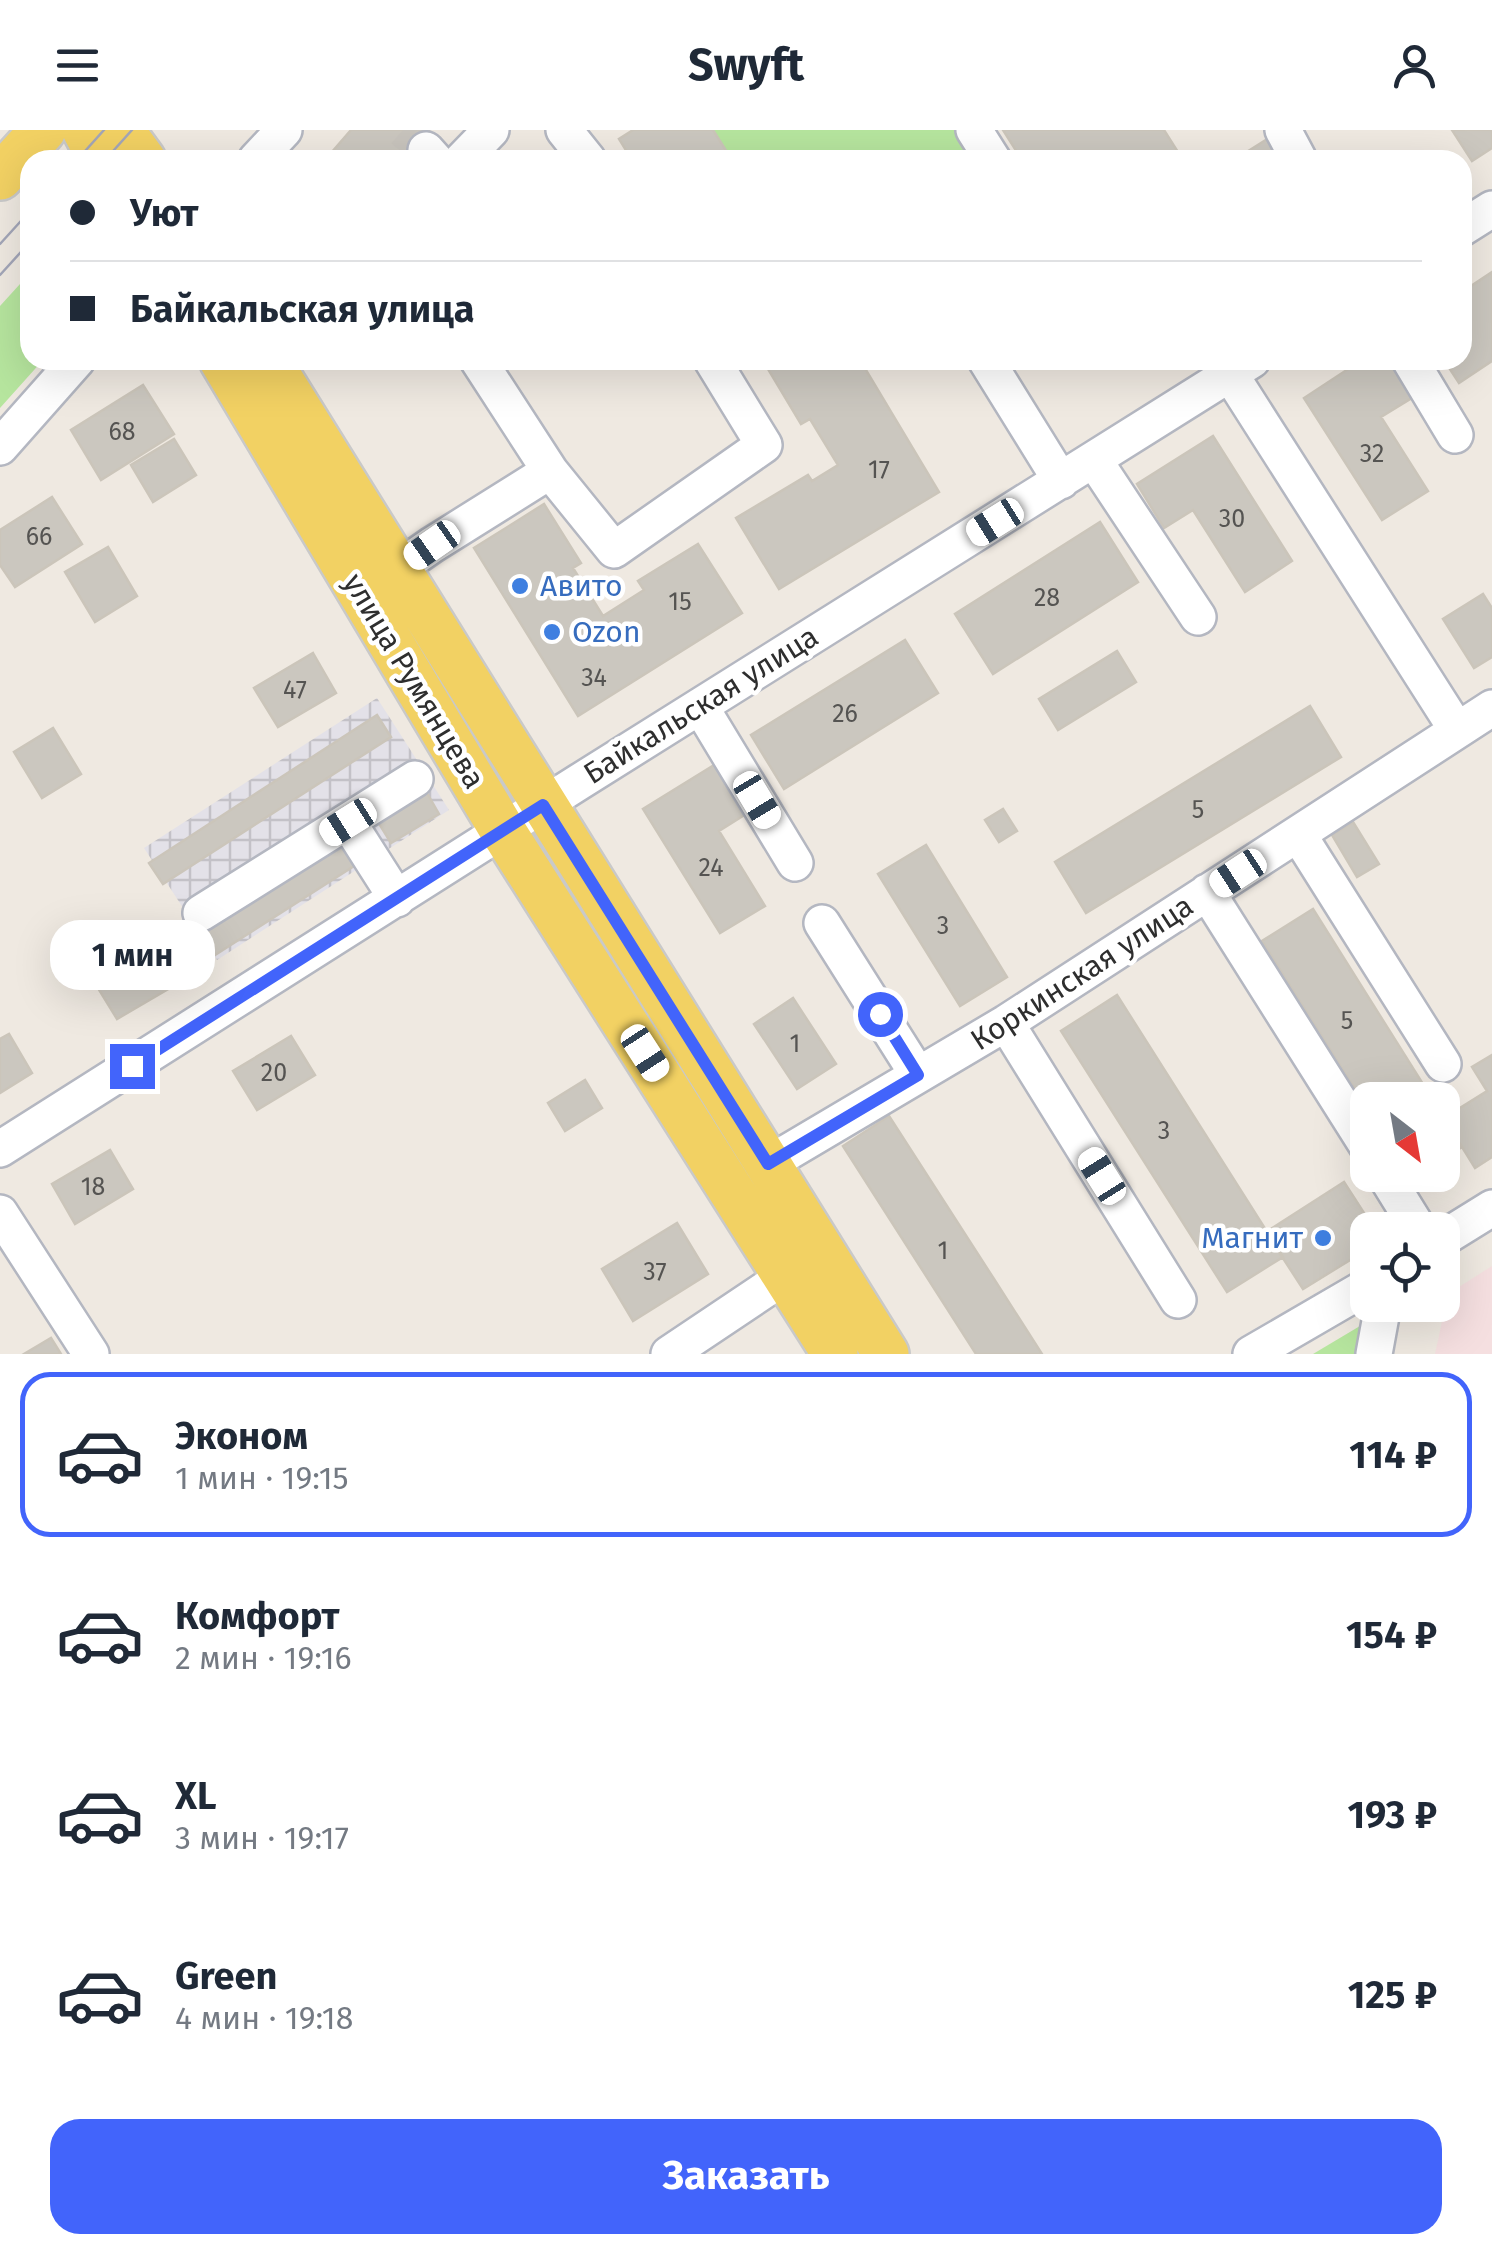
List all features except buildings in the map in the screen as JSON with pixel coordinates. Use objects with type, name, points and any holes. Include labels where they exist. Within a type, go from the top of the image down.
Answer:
[{"type":"main road","points":[[25,150],[43,130]]},
{"type":"main road","points":[[0,177],[20,155]]},
{"type":"main road","name":"улица Румянцева","points":[[228,370],[503,831],[835,1354]]},
{"type":"main road","name":"улица Румянцева","points":[[274,370],[886,1354]]},
{"type":"street","points":[[265,150],[284,130]]},
{"type":"street","points":[[472,150],[491,130]]},
{"type":"street","points":[[564,130],[580,150]]},
{"type":"street","points":[[0,447],[67,370]]},
{"type":"street","points":[[484,370],[550,471],[614,550],[764,445],[718,370]]},
{"type":"street","points":[[992,370],[1061,481]]},
{"type":"street","name":"Байкальская улица","points":[[0,1149],[1236,370]]},
{"type":"street","points":[[1243,370],[1457,730]]},
{"type":"street","points":[[1416,370],[1455,435]]},
{"type":"street","points":[[1094,460],[1198,616]]},
{"type":"street","points":[[396,570],[550,471]]},
{"type":"street","points":[[700,706],[795,862]]},
{"type":"street","name":"Коркинская улица","points":[[768,1164],[1006,1023],[1492,708]]},
{"type":"street","points":[[201,913],[414,780]]},
{"type":"street","points":[[348,822],[397,899]]},
{"type":"street","points":[[1298,834],[1443,1064]]},
{"type":"street","points":[[1207,892],[1350,1118]]},
{"type":"street","points":[[822,923],[918,1075]]},
{"type":"street","points":[[1006,1023],[1178,1300]]},
{"type":"street","points":[[1460,1228],[1492,1208]]},
{"type":"street","points":[[0,1213],[91,1354]]},
{"type":"street","points":[[669,1354],[787,1276]]},
{"type":"street","points":[[1251,1354],[1350,1296]]},
{"type":"street","points":[[1374,1354],[1380,1322]]},
{"type":"shaded area","points":[[377,698],[449,810],[217,960],[144,848]]},
{"type":"shaded area","points":[[1492,1266],[1492,1354],[1435,1354],[1442,1322],[1460,1322],[1460,1286]]},
{"type":"green space","points":[[713,130],[954,130],[967,150],[726,150]]},
{"type":"green space","points":[[20,284],[20,370],[34,370],[0,408],[0,306]]},
{"type":"green space","points":[[1367,1322],[1370,1322],[1363,1354],[1313,1354]]},
{"type":"tunnel","points":[[403,130],[426,150]]},
{"type":"tram line","points":[[86,150],[104,130]]},
{"type":"tram line","points":[[114,150],[132,130]]},
{"type":"tram line","points":[[0,244],[20,222]]},
{"type":"tram line","points":[[0,275],[20,253]]},
{"type":"place","name":"Авито","points":[[520,586]]},
{"type":"place","name":"Ozon","points":[[552,632]]},
{"type":"place","name":"Магнит","points":[[1323,1238]]},
{"type":"route","points":[[132,1066],[543,805],[768,1164],[918,1075],[880,1014]]}]
